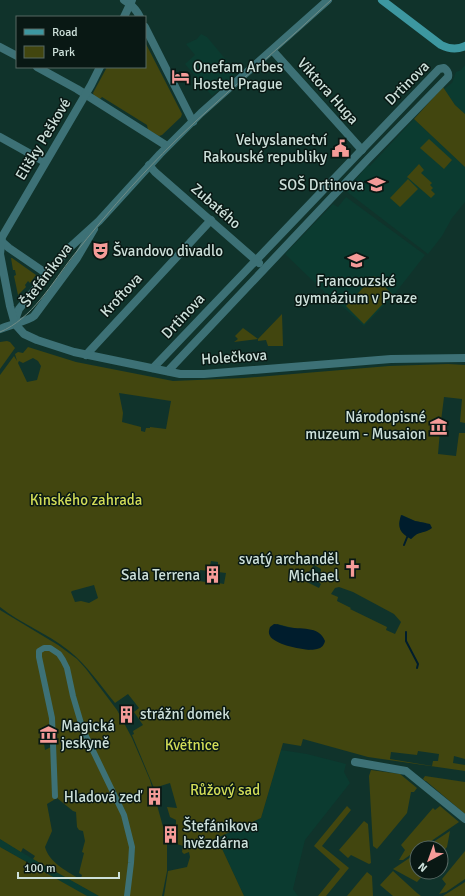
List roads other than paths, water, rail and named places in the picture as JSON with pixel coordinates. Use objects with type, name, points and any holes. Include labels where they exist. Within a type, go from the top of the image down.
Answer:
[{"type":"main road","points":[[382,0],[441,45],[452,49],[465,46]]},
{"type":"street","points":[[146,29],[192,122],[273,51],[321,4],[328,0]]},
{"type":"street","points":[[124,16],[129,1]]},
{"type":"street","points":[[129,1],[140,16]]},
{"type":"street","points":[[0,46],[16,55]]},
{"type":"street","name":"Viktora Huga","points":[[273,51],[362,150]]},
{"type":"street","points":[[39,68],[78,89],[168,146]]},
{"type":"street","name":"Elišky Peškové","points":[[0,241],[45,162],[86,95],[100,68]]},
{"type":"street","name":"Drtinova","points":[[153,368],[439,69],[442,68],[446,70],[448,72],[448,77],[168,371]]},
{"type":"street","name":"Štefánikova","points":[[14,323],[19,309],[67,250],[99,221],[192,122]]},
{"type":"street","points":[[0,137],[45,162]]},
{"type":"street","name":"Zubatého","points":[[150,165],[155,172],[265,268]]},
{"type":"street","name":"Kroftova","points":[[86,355],[210,220]]},
{"type":"street","name":"Štefánikova","points":[[14,323],[30,319],[36,314],[77,258],[99,221]]},
{"type":"street","points":[[0,241],[47,274]]},
{"type":"street","points":[[0,241],[0,254],[8,300],[14,323],[0,329]]},
{"type":"street","name":"Holečkova","points":[[14,323],[21,331],[30,337],[66,350],[180,374],[204,374],[396,359],[465,358]]},
{"type":"street","points":[[55,796],[53,726],[39,657],[39,651],[44,648],[50,648],[59,654],[67,668],[83,730],[124,815],[132,846],[127,896]]},
{"type":"street","points":[[355,762],[406,771],[465,819]]},
{"type":"water","points":[[401,515],[415,521],[430,524],[432,528],[417,534],[411,539],[404,535],[400,530],[399,523]]},
{"type":"water","points":[[274,624],[292,628],[314,630],[322,636],[325,642],[320,648],[313,650],[299,649],[285,645],[273,639],[269,635],[270,627]]},
{"type":"waterway","points":[[404,545],[408,535]]},
{"type":"waterway","points":[[406,632],[406,641],[418,664],[417,668]]},
{"type":"tram line","points":[[0,332],[11,326],[32,309],[101,221],[163,154],[212,106],[331,0]]},
{"type":"place","name":"Onefam Arbes Hostel Prague","points":[[180,76]]},
{"type":"place","name":"Velvyslanectví Rakouské republiky","points":[[340,149]]},
{"type":"place","name":"SOŠ Drtinova","points":[[377,185]]},
{"type":"place","name":"Švandovo divadlo","points":[[100,251]]},
{"type":"place","name":"Francouzské gymnázium v Praze","points":[[356,260]]},
{"type":"place","name":"Národopisné muzeum - Musaion","points":[[439,426]]},
{"type":"place","name":"svatý archanděl Michael","points":[[352,568]]},
{"type":"place","name":"Sala Terrena","points":[[213,575]]},
{"type":"place","name":"strážní domek","points":[[127,714]]},
{"type":"place","name":"Magická jeskyně","points":[[48,735]]},
{"type":"place","name":"Hladová zeď","points":[[155,797]]},
{"type":"place","name":"Štefánikova hvězdárna","points":[[170,835]]},
{"type":"park label","name":"Kinského zahrada","points":[[86,500]]},
{"type":"park label","name":"Květnice","points":[[192,745]]},
{"type":"park label","name":"Růžový sad","points":[[225,790]]}]
